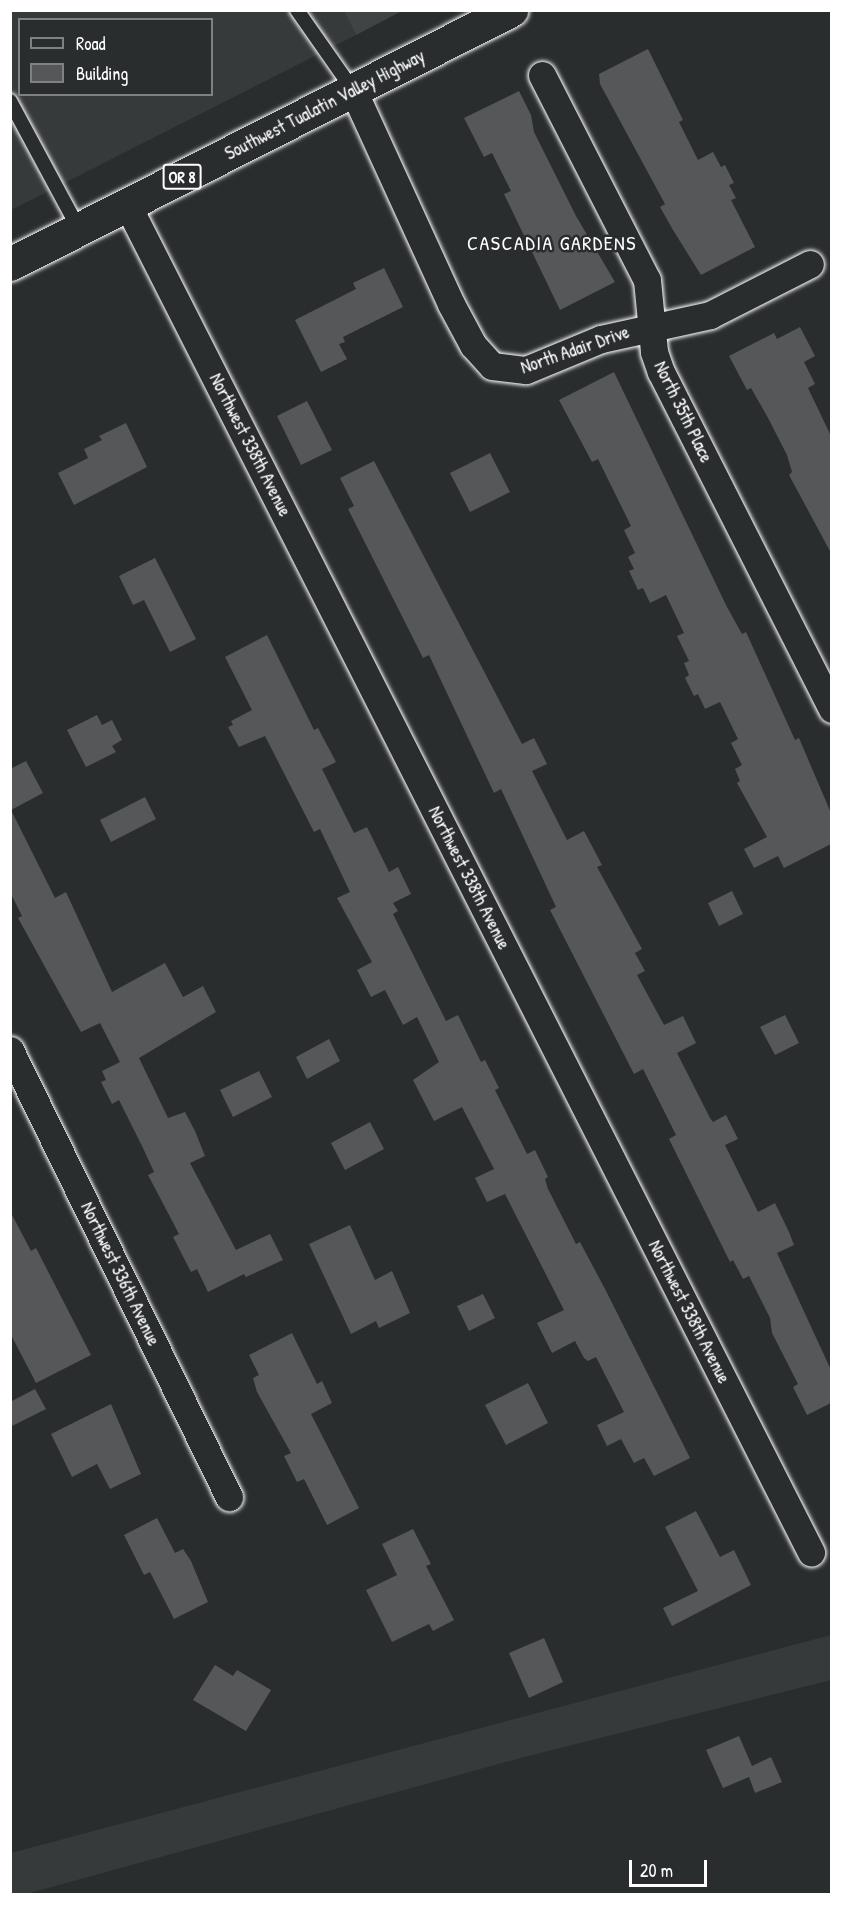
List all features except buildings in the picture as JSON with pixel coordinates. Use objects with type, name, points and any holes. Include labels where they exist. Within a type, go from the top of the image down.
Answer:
[{"type":"highway","name":"Southwest Tualatin Valley Highway","points":[[10,264],[354,92],[511,10]]},
{"type":"street","name":"North 35th Place","points":[[542,75],[647,280],[654,352],[661,372],[831,709]]},
{"type":"street","name":"North Adair Drive","points":[[354,92],[451,304],[473,345],[486,361],[503,370],[526,370],[582,345],[652,326],[710,315],[810,264]]},
{"type":"street","name":"Northwest 338th Avenue","points":[[128,204],[811,1552]]},
{"type":"street","name":"Northwest 336th Avenue","points":[[10,1050],[229,1497]]},
{"type":"lane","points":[[297,10],[354,92]]},
{"type":"lane","points":[[10,101],[79,230]]},
{"type":"shaded area","points":[[11,11],[344,11],[356,35],[11,210]]},
{"type":"shaded area","points":[[344,11],[402,11],[356,35]]},
{"type":"shaded area","points":[[831,1635],[831,1680],[524,1757],[26,1894],[11,1894],[11,1853]]},
{"type":"district","name":"CASCADIA GARDENS","points":[[552,242]]}]
